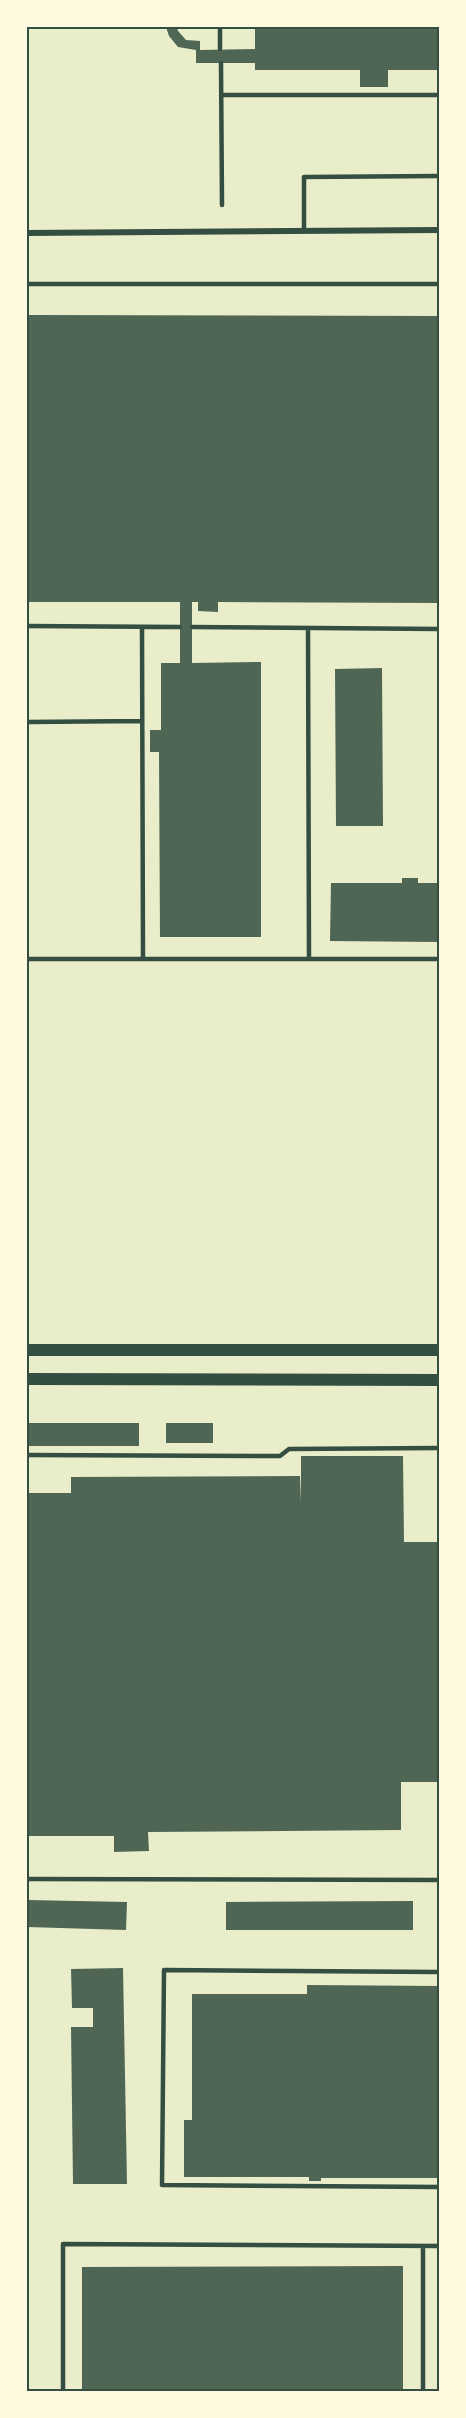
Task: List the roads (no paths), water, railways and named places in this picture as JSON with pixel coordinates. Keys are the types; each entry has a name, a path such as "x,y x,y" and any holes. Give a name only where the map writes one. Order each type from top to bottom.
{"main road":[{"path":"27,1350 439,1350"},
{"path":"27,1379 439,1380"}],"street":[{"path":"27,233 439,230"}],"lane":[{"path":"220,27 220,49"},
{"path":"221,63 222,205"},
{"path":"221,95 439,95"},
{"path":"304,231 304,177 439,176"},
{"path":"27,284 439,284"},
{"path":"27,626 180,627"},
{"path":"142,627 142,959"},
{"path":"192,627 439,629"},
{"path":"308,628 309,959"},
{"path":"27,722 142,722"},
{"path":"27,959 439,959"},
{"path":"27,1455 280,1456 289,1449 439,1448"},
{"path":"27,1879 439,1880"},
{"path":"439,1972 164,1970 162,2173 162,2185 439,2187"},
{"path":"63,2391 63,2244 439,2246"},
{"path":"423,2246 423,2391"}]}
